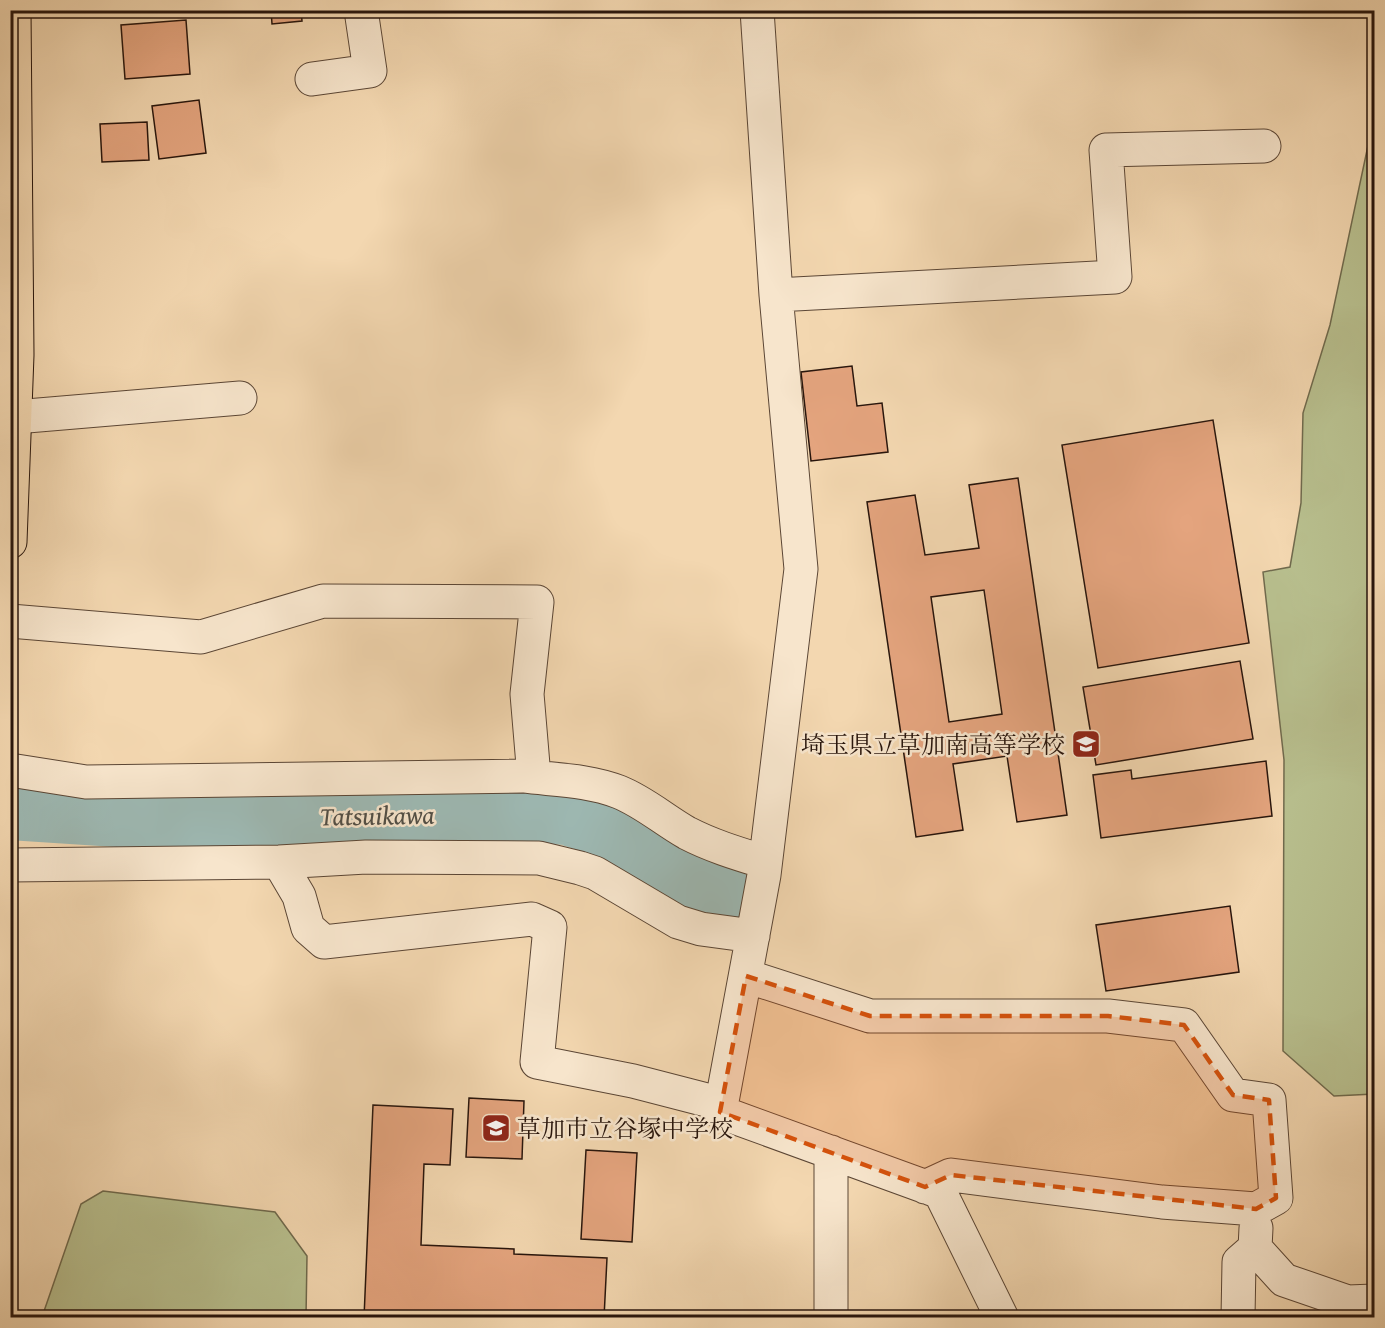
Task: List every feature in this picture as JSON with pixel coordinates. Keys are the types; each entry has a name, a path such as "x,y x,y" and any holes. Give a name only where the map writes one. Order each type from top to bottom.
{"main road":[{"path":"10,542 15,417 14,10"}],"street":[{"path":"312,79 370,71 361,10"},
{"path":"757,10 776,295 801,569 765,862 720,1112 940,1192 1002,1317"},
{"path":"776,295 1115,277 1106,150 1263,146"},
{"path":"15,417 240,398"},
{"path":"10,621 201,637 323,601 537,602 527,694 534,777"},
{"path":"10,770 86,782 523,776 570,780 620,793 705,842 765,862"},
{"path":"10,865 279,862 366,857 538,858 595,873 678,922 701,929 753,936"},
{"path":"279,862 299,896 308,928 324,942 532,919 550,927 537,1062 633,1081 722,1104"},
{"path":"746,976 870,1016 1108,1016 1184,1024 1233,1095 1269,1100 1276,1198 1256,1209 1162,1202 951,1175 925,1187"},
{"path":"831,1152 831,1317"},
{"path":"1256,1209 1255,1248 1284,1280 1348,1302 1374,1301"},
{"path":"1238,1317 1239,1262 1255,1248"}],"highlighted area":[{"path":"746,976 870,1016 1108,1016 1184,1025 1233,1095 1269,1100 1276,1198 1256,1209 951,1175 925,1187 720,1112"}],"green space":[{"path":"1370,136 1374,136 1374,1094 1334,1096 1283,1051 1284,760 1263,572 1290,567 1301,503 1303,413 1330,325"},
{"path":"103,1191 275,1212 307,1256 306,1317 42,1317 81,1204"}],"building":[{"path":"271,10 301,10 302,21 272,24"},
{"path":"186,20 190,74 125,79 121,25"},
{"path":"199,100 206,153 159,159 152,106"},
{"path":"147,122 149,160 102,162 100,124"},
{"path":"852,366 857,406 882,403 888,452 811,461 801,372"},
{"path":"1213,420 1249,643 1098,668 1062,445"},
{"path":"1018,478 1067,815 1017,822 1007,756 953,764 963,830 916,837 867,502 915,495 925,555 979,548 969,485","holes":["984,590 1002,714 949,722 931,597"]},
{"path":"1240,661 1253,739 1096,765 1083,687"},
{"path":"1266,761 1272,816 1101,838 1093,775 1131,770 1132,779"},
{"path":"1230,906 1239,972 1106,991 1096,925"},
{"path":"469,1098 524,1101 522,1159 466,1157"},
{"path":"373,1105 453,1109 450,1165 424,1164 421,1245 514,1249 514,1254 607,1258 604,1318 364,1318"},
{"path":"586,1150 637,1153 632,1242 581,1239"}],"waterway":[{"name":"Tatsuikawa","path":"10,812 117,819 449,817 515,814 566,817 601,828 700,886 725,893"}],"place":[{"name":"埼玉県立草加南高等学校","path":"1086,744"},
{"name":"草加市立谷塚中学校","path":"496,1128"}]}
